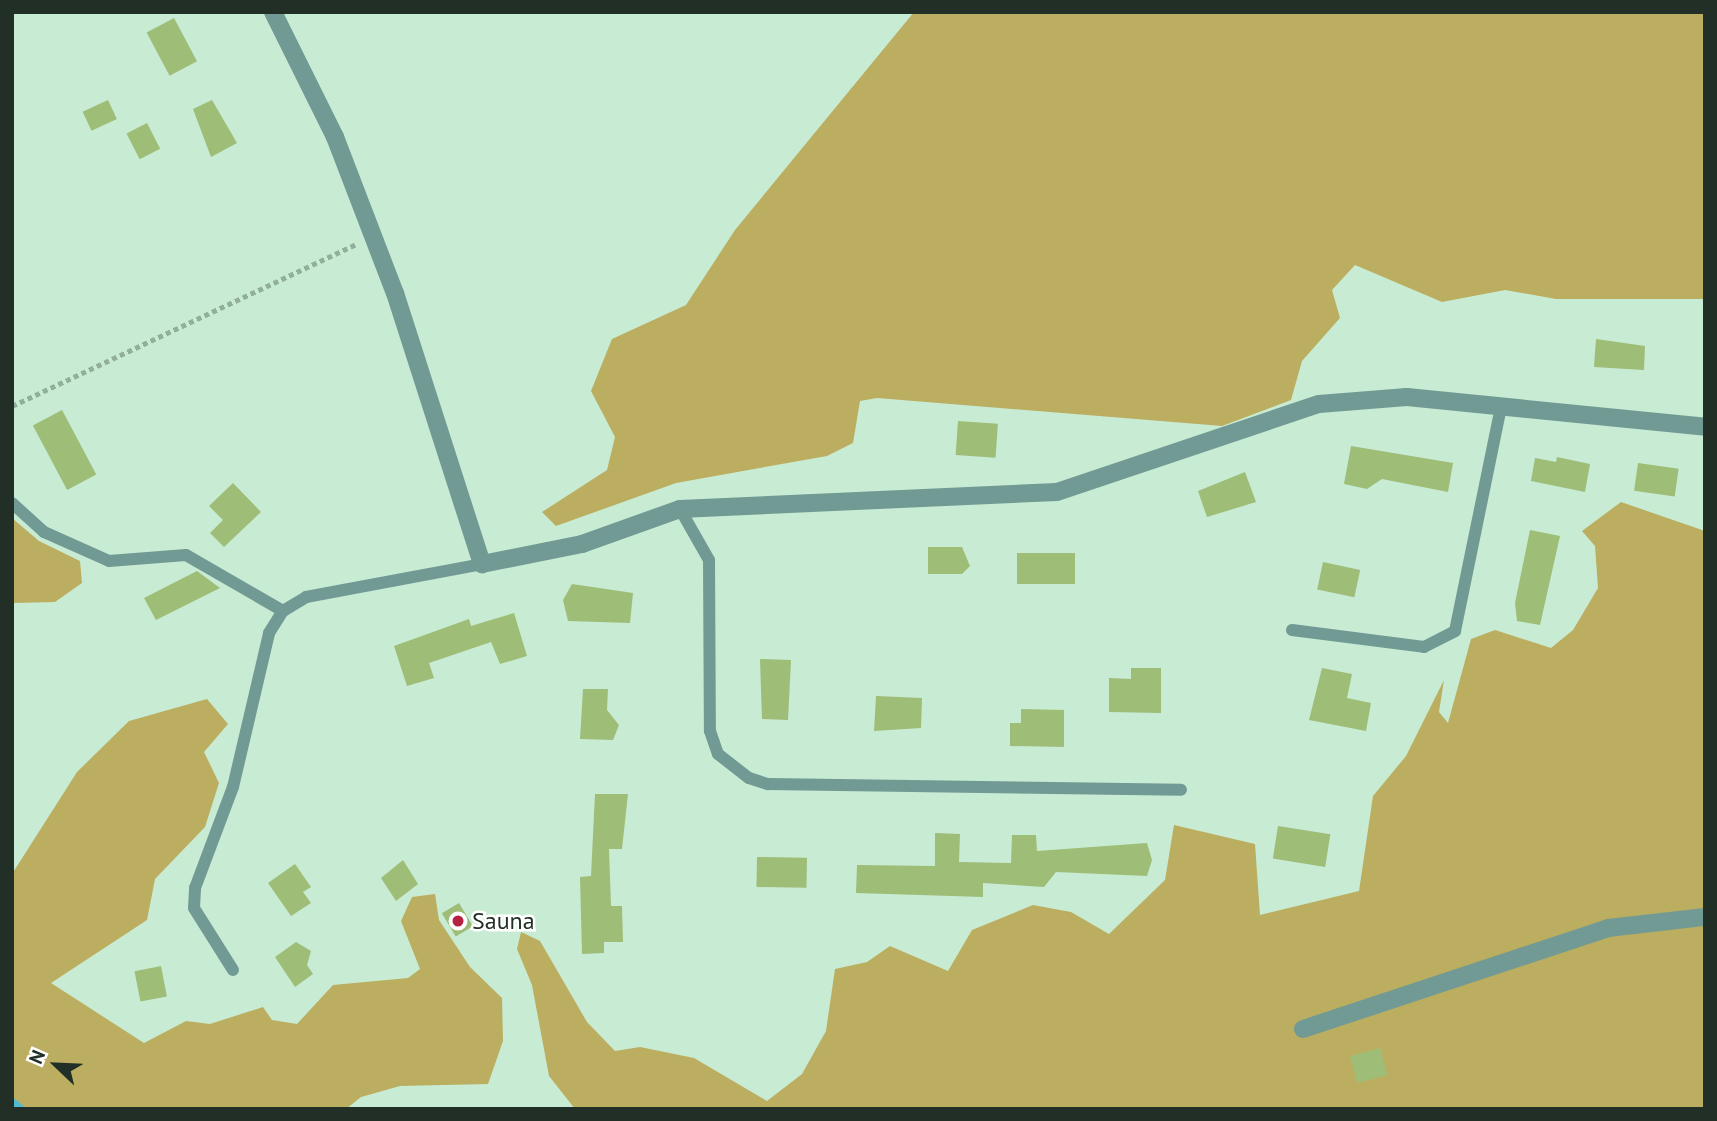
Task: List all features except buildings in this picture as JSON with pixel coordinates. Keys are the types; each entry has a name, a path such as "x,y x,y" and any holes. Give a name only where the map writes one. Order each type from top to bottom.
{"street":[{"path":"274,12 335,137 372,236 482,564 582,544 680,509 1057,492 1319,404 1407,397 1705,428"},
{"path":"1303,1030 1608,928 1705,917"}],"lane":[{"path":"1292,629 1424,647 1455,631 1501,407"},
{"path":"12,503 44,532 109,561 186,555 283,611"},
{"path":"680,509 709,560 710,732 718,754 749,778 768,784 1181,790"},
{"path":"233,970 194,908 195,888 233,787 262,652 283,611 344,587 482,564"}],"path":[{"path":"12,406 372,236"}],"shaded area":[{"path":"914,12 1705,12 1705,299 1556,299 1505,290 1442,302 1355,265 1332,290 1340,318 1302,361 1291,400 1222,426 877,398 860,401 853,443 827,456 676,483 556,526 542,512 607,470 615,437 591,391 612,339 686,305 735,230"},
{"path":"1621,502 1705,531 1705,1109 575,1109 549,1076 532,985 517,949 521,932 540,941 587,1022 615,1051 640,1047 694,1058 767,1101 802,1074 826,1031 835,969 867,962 890,946 948,971 972,930 1033,905 1071,912 1109,934 1165,880 1174,825 1255,844 1260,915 1359,891 1373,796 1406,756 1444,680 1439,712 1448,723 1471,639 1495,630 1551,648 1573,630 1598,588 1595,546 1582,531"},
{"path":"12,518 39,541 80,561 82,583 55,602 12,603"},
{"path":"207,699 228,724 204,752 219,783 205,827 155,879 147,920 51,983 144,1043 186,1021 210,1024 263,1007 272,1020 297,1024 333,985 408,978 420,969 401,921 412,897 435,894 439,920 470,967 502,998 503,1041 488,1084 400,1086 361,1097 346,1109 12,1109 12,874 77,772 129,721"}],"waterway":[{"path":"12,1101 22,1109"}],"place":[{"name":"Sauna","path":"458,921"}]}
